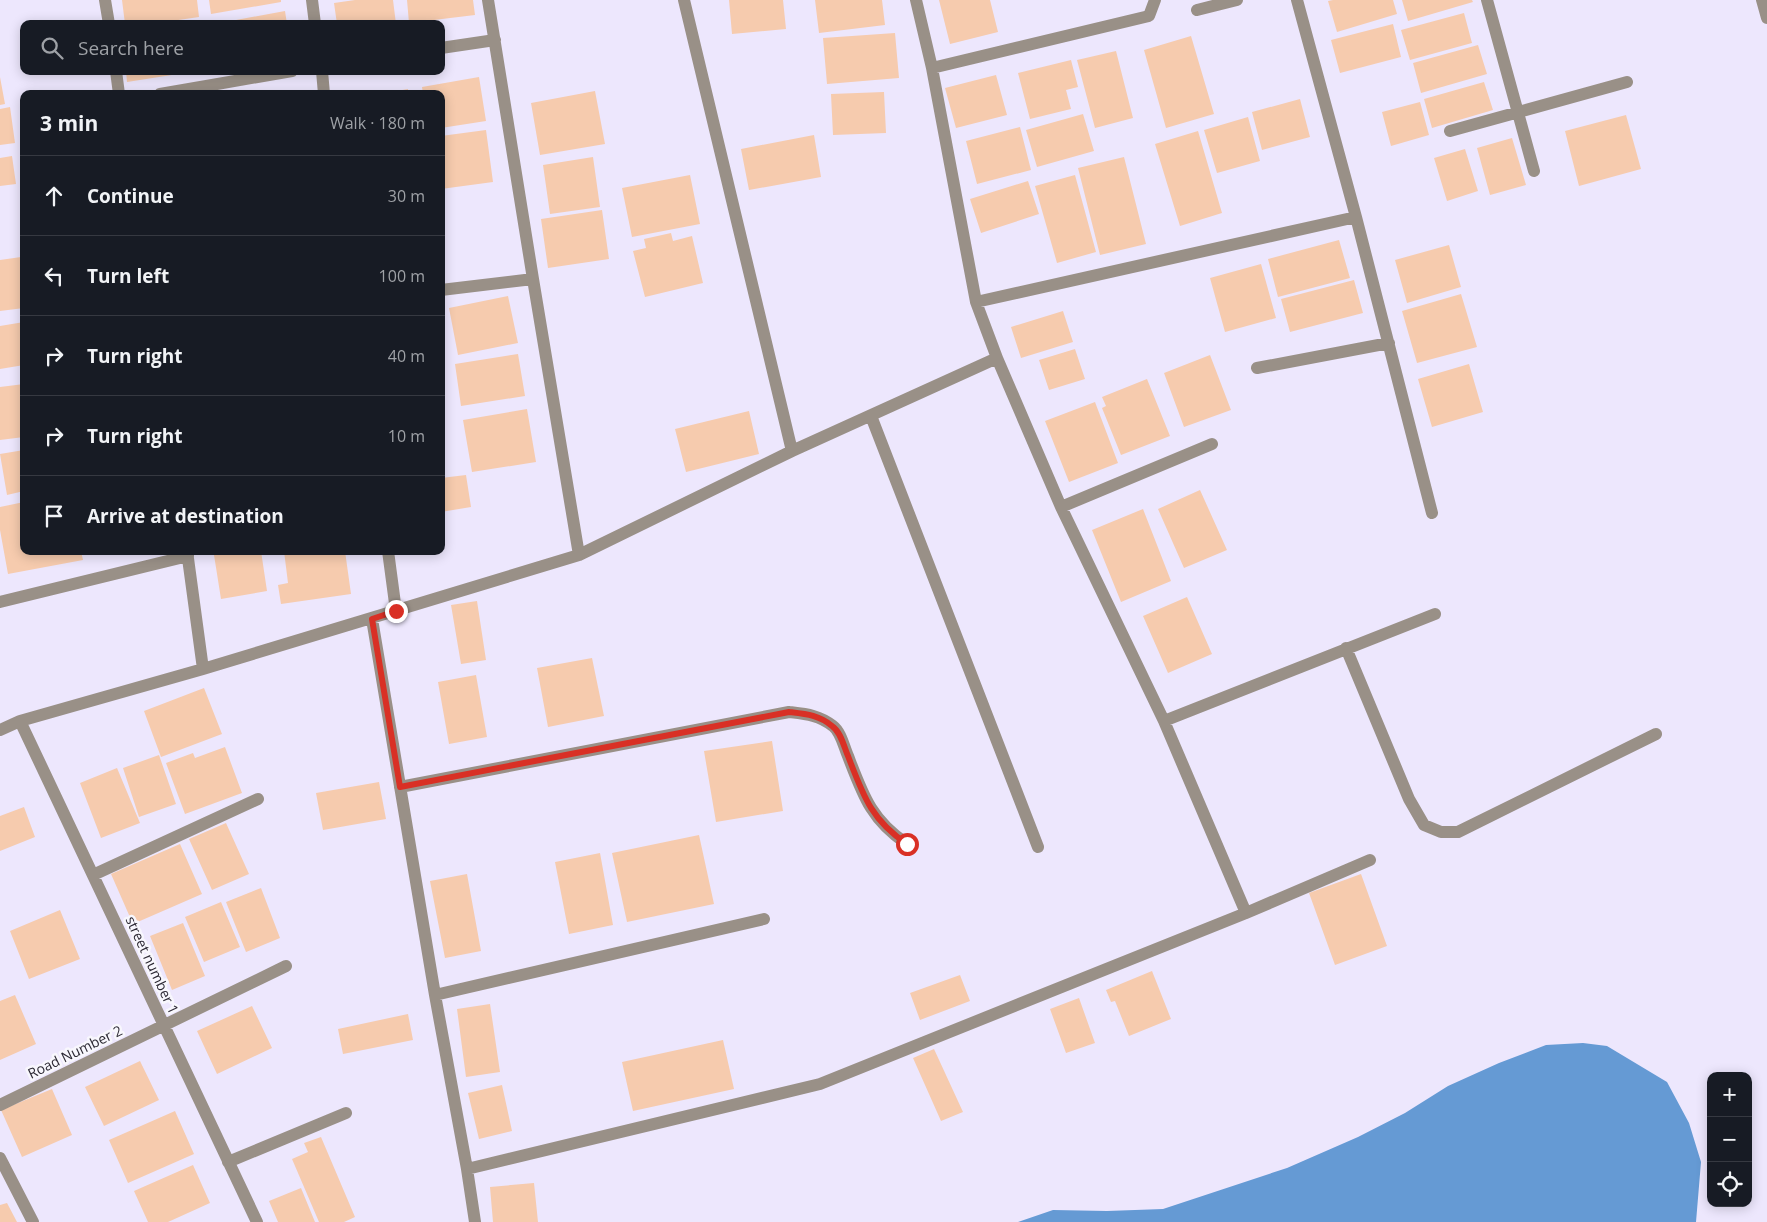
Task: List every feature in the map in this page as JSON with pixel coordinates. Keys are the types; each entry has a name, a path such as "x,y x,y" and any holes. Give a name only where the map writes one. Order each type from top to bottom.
{"street":[{"path":"105,0 108,20"},
{"path":"312,0 314,20"},
{"path":"488,0 532,279 579,555"},
{"path":"684,0 792,452"},
{"path":"916,0 932,68 976,302 997,358 1061,507 1164,721 1246,913"},
{"path":"932,68 1149,16 1155,0"},
{"path":"1197,10 1237,0"},
{"path":"1297,0 1356,217 1432,513"},
{"path":"1487,0 1534,170"},
{"path":"1762,0 1767,18"},
{"path":"445,47 495,40"},
{"path":"117,75 118,90"},
{"path":"183,90 269,75"},
{"path":"322,75 324,90"},
{"path":"1450,131 1626,82"},
{"path":"976,302 1356,217"},
{"path":"445,290 532,279"},
{"path":"1257,368 1389,343"},
{"path":"0,730 20,721 372,619 579,555 792,452 997,358"},
{"path":"871,416 1038,847"},
{"path":"1061,507 1212,444"},
{"path":"0,602 183,555"},
{"path":"187,555 203,669"},
{"path":"389,555 396,611"},
{"path":"1164,721 1435,614"},
{"path":"372,619 475,1222"},
{"path":"1346,648 1409,799 1424,825 1441,832 1458,832 1656,734"},
{"path":"400,787 789,712 818,716 834,727 842,740 861,792 876,816 891,833 907,844"},
{"name":"street number 1","path":"20,721 257,1222"},
{"path":"93,875 258,799"},
{"path":"467,1169 820,1084 1246,913 1370,860"},
{"path":"435,995 764,919"},
{"name":"Road Number 2","path":"0,1104 286,966"},
{"path":"228,1162 346,1113"},
{"path":"0,1158 33,1222"}],"water":[{"path":"1583,1043 1607,1046 1667,1082 1689,1123 1701,1162 1696,1222 1018,1222 1053,1210 1163,1209 1287,1168 1358,1137 1405,1113 1448,1086 1499,1063 1546,1045"}],"building":[{"path":"122,0 197,0 199,17 178,20 124,20"},
{"path":"209,0 281,0 281,2 211,14"},
{"path":"355,0 393,0 396,20 336,20 334,3"},
{"path":"407,0 473,0 475,15 434,20 409,20"},
{"path":"729,0 783,0 786,29 732,34"},
{"path":"815,0 882,0 885,25 819,33"},
{"path":"939,0 990,0 998,32 950,44"},
{"path":"1393,0 1397,14 1337,32 1328,1"},
{"path":"1402,0 1472,0 1473,2 1408,21"},
{"path":"285,11 286,20 236,20"},
{"path":"1464,13 1472,43 1410,60 1401,30"},
{"path":"1393,24 1401,57 1340,73 1331,40"},
{"path":"895,33 899,78 827,84 823,38"},
{"path":"1191,36 1214,114 1166,128 1144,50"},
{"path":"1478,45 1487,74 1421,93 1413,63"},
{"path":"1116,51 1133,118 1095,128 1077,60"},
{"path":"1071,60 1078,87 1066,90 1071,109 1030,119 1018,73"},
{"path":"126,75 172,75 127,82"},
{"path":"996,75 1007,115 956,128 945,88"},
{"path":"0,77 5,104 0,105"},
{"path":"479,77 486,121 445,127 445,90 422,90 422,87"},
{"path":"1484,82 1493,110 1432,128 1424,99"},
{"path":"595,91 605,144 540,155 531,103"},
{"path":"884,92 886,133 833,135 831,94"},
{"path":"1300,99 1310,137 1262,150 1252,112"},
{"path":"1420,102 1429,135 1391,146 1382,112"},
{"path":"10,107 15,143 0,145 0,109"},
{"path":"1083,114 1094,151 1037,167 1026,130"},
{"path":"1626,115 1641,169 1579,186 1565,131"},
{"path":"1248,117 1260,161 1217,173 1204,130"},
{"path":"1020,127 1031,170 977,184 966,141"},
{"path":"486,130 493,182 445,188 445,135"},
{"path":"1198,131 1222,213 1180,226 1155,144"},
{"path":"814,135 821,177 749,190 741,149"},
{"path":"1512,138 1526,185 1490,195 1477,148"},
{"path":"1465,149 1478,191 1447,201 1434,158"},
{"path":"12,156 16,184 0,186 0,158"},
{"path":"593,157 600,207 550,214 543,165"},
{"path":"1124,157 1146,244 1100,255 1078,168"},
{"path":"690,175 700,224 632,237 622,188"},
{"path":"1075,175 1096,252 1057,263 1035,186"},
{"path":"1028,181 1039,214 981,233 970,199"},
{"path":"602,210 609,259 548,268 541,219"},
{"path":"671,233 673,241 692,236 703,283 645,297 633,251 646,248 644,239"},
{"path":"1339,240 1350,278 1278,297 1268,259"},
{"path":"1449,245 1461,287 1407,303 1395,260"},
{"path":"20,257 20,308 0,311 0,260"},
{"path":"1261,264 1276,318 1225,332 1210,278"},
{"path":"1354,280 1363,313 1290,332 1281,299"},
{"path":"1461,294 1477,347 1417,363 1402,311"},
{"path":"508,296 518,343 458,355 449,308"},
{"path":"1063,311 1073,342 1021,358 1011,327"},
{"path":"20,323 20,366 0,369 0,326"},
{"path":"1075,349 1085,379 1049,390 1039,360"},
{"path":"518,354 525,396 461,406 455,364"},
{"path":"1210,355 1231,410 1184,427 1164,373"},
{"path":"1469,364 1483,412 1432,427 1418,379"},
{"path":"1147,379 1170,436 1121,455 1102,408 1106,406 1102,397"},
{"path":"20,384 20,438 0,440 0,387"},
{"path":"1095,402 1118,463 1069,482 1045,421"},
{"path":"527,409 536,462 472,472 463,420"},
{"path":"749,411 759,454 686,472 675,429"},
{"path":"20,451 20,492 7,495 0,454"},
{"path":"466,475 471,507 445,511 445,478"},
{"path":"1200,490 1227,550 1184,568 1158,509"},
{"path":"20,503 20,555 82,555 83,560 8,574 0,530 0,507"},
{"path":"1143,509 1171,581 1121,602 1092,530"},
{"path":"214,555 262,555 267,591 221,599"},
{"path":"284,555 346,555 351,594 281,604 278,585 288,583"},
{"path":"1187,597 1212,654 1168,673 1143,616"},
{"path":"477,601 486,660 461,664 451,605"},
{"path":"592,658 604,716 548,727 537,668"},
{"path":"476,675 487,737 449,744 438,682"},
{"path":"204,688 222,734 161,757 144,711"},
{"path":"772,741 783,811 716,822 704,751"},
{"path":"225,747 242,793 185,814 166,763 193,753 195,758"},
{"path":"159,755 176,804 139,817 123,768"},
{"path":"117,768 140,823 101,838 80,783"},
{"path":"379,782 386,819 323,830 316,793"},
{"path":"24,807 35,837 0,851 0,816"},
{"path":"226,823 249,874 212,890 189,839"},
{"path":"699,835 714,904 627,922 612,853"},
{"path":"180,844 202,894 133,924 111,874"},
{"path":"600,853 613,925 569,934 555,862"},
{"path":"467,874 481,951 445,958 430,881"},
{"path":"1361,874 1387,946 1335,965 1309,893"},
{"path":"261,888 280,938 246,952 226,902"},
{"path":"221,902 240,947 204,962 185,917"},
{"path":"60,910 80,959 29,979 10,931"},
{"path":"183,923 205,976 172,990 150,936"},
{"path":"1152,971 1171,1019 1129,1036 1115,1001 1111,1002 1106,990"},
{"path":"960,975 970,1001 920,1020 910,993"},
{"path":"15,995 36,1044 0,1060 0,1001"},
{"path":"1079,998 1095,1043 1066,1053 1050,1009"},
{"path":"490,1004 500,1072 466,1077 457,1009"},
{"path":"252,1006 272,1048 217,1074 197,1031"},
{"path":"408,1014 413,1040 343,1054 338,1029"},
{"path":"723,1040 734,1089 633,1111 622,1062"},
{"path":"934,1049 963,1112 941,1121 913,1058"},
{"path":"140,1061 159,1100 104,1126 85,1087"},
{"path":"502,1085 512,1131 479,1139 468,1093"},
{"path":"52,1089 72,1135 22,1157 1,1110"},
{"path":"175,1111 194,1154 128,1183 109,1140"},
{"path":"321,1137 355,1217 344,1222 319,1222 292,1159 308,1152 304,1143"},
{"path":"193,1165 210,1203 168,1222 148,1222 134,1191"},
{"path":"534,1183 538,1222 493,1222 490,1187"},
{"path":"301,1188 315,1222 278,1222 269,1201"},
{"path":"7,1203 17,1222 0,1222 0,1205"}],"route":[{"path":"396,611 372,619 400,787 789,712 818,716 834,727 842,740 861,792 876,816 891,833 907,844"}]}
